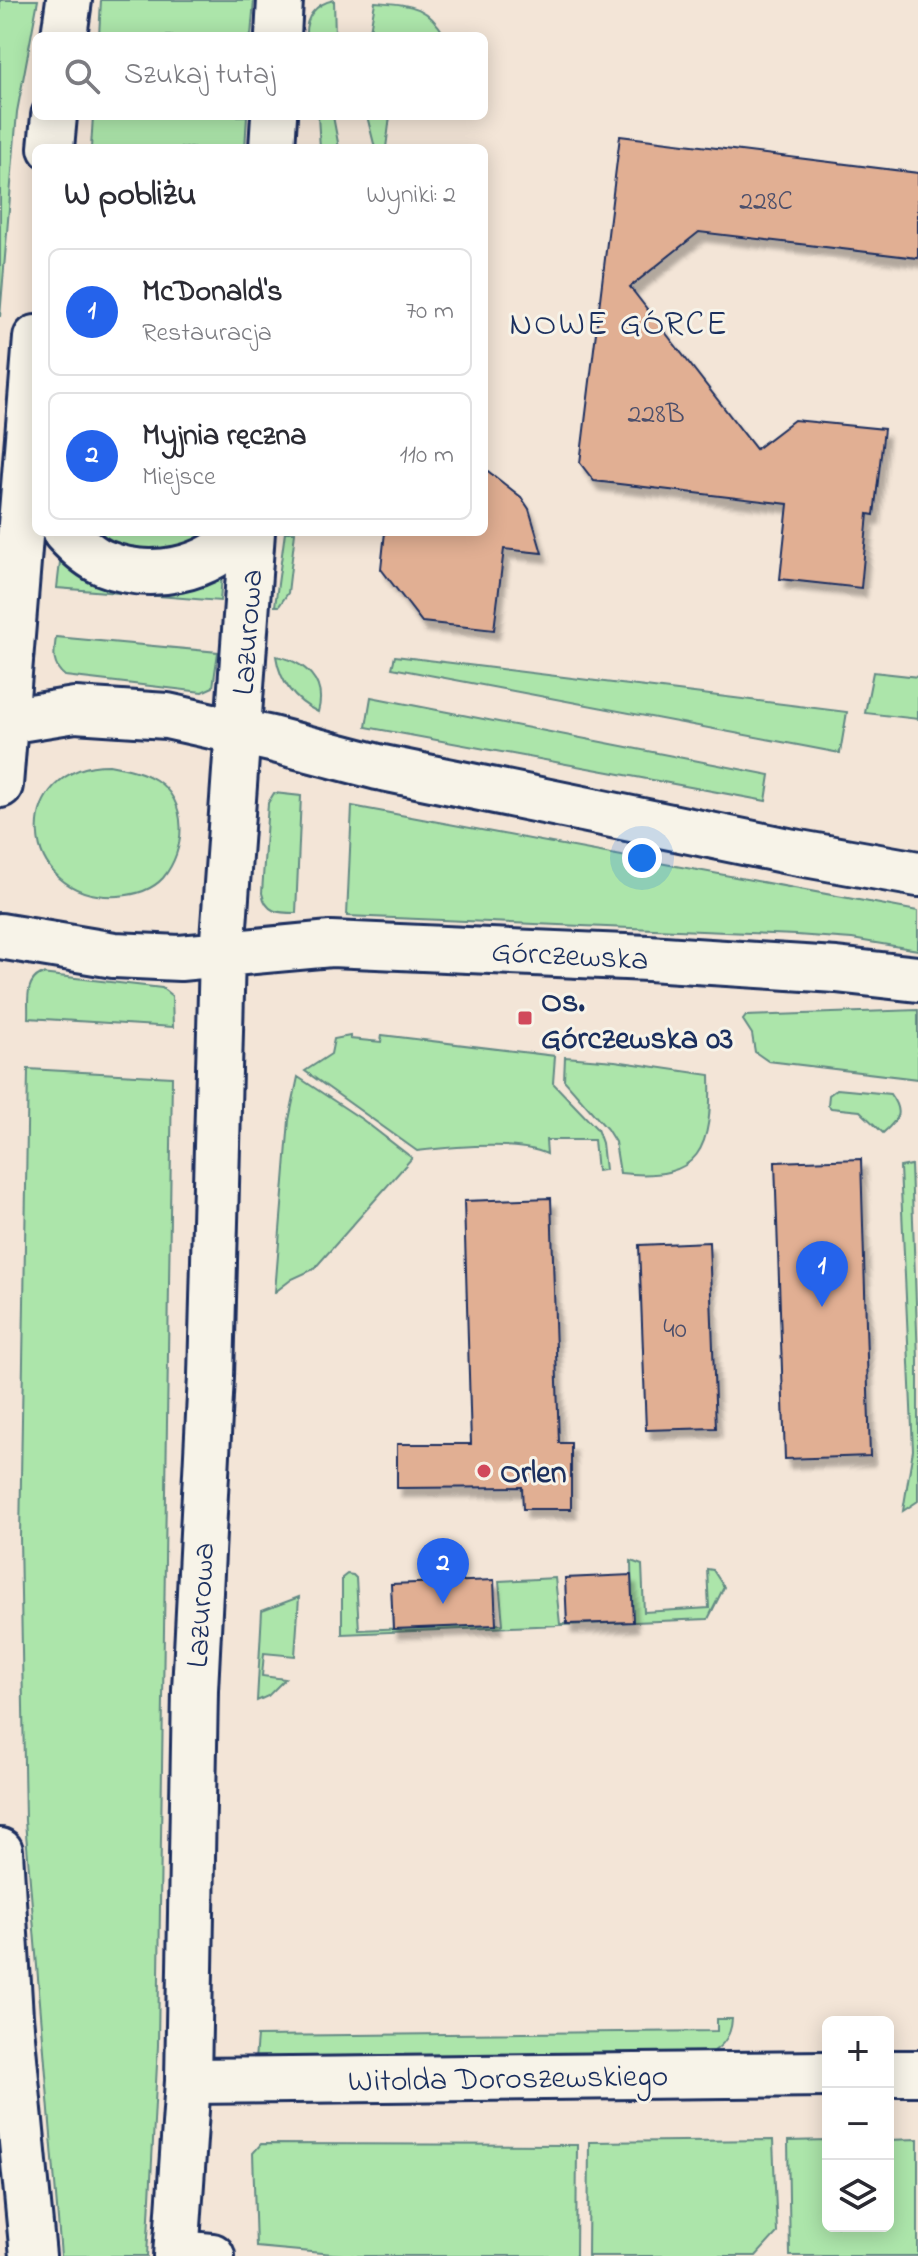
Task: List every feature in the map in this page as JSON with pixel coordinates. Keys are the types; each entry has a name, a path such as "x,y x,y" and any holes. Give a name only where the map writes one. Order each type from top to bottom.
{"main road":[{"path":"65,32 69,0"},
{"path":"278,32 280,0"},
{"path":"51,144 54,120"},
{"path":"272,144 274,120"},
{"path":"0,785 2,721 32,451"},
{"path":"69,536 87,553 104,563 159,571 202,563 220,553 236,536"},
{"name":"Lazurowa","path":"188,2255 195,1690 211,1376 222,954 252,536"},
{"path":"2,721 75,710 167,716 378,767 788,851 918,874"},
{"name":"Górczewska","path":"0,936 114,955 180,958 331,944 648,958 836,970 918,979"},
{"path":"0,1851 10,2017 33,2256"},
{"path":"894,2073 918,2073"},
{"name":"Witolda Doroszewskiego","path":"188,2081 822,2074"}],"green space":[{"path":"0,0 38,0 17,112 0,317"},
{"path":"101,0 254,0 251,32 99,32"},
{"path":"334,0 335,32 306,32 312,12"},
{"path":"375,2 416,8 431,18 442,32 371,32"},
{"path":"93,120 247,120 245,144 91,144"},
{"path":"318,120 334,120 338,144 320,144"},
{"path":"368,120 390,120 386,144 374,144"},
{"path":"95,536 202,536 177,547 152,551 116,547"},
{"path":"284,536 295,536 288,593 279,606 275,606"},
{"path":"60,562 73,569 222,575 220,601 57,588"},
{"path":"56,637 218,652 213,687 202,692 65,676 55,663"},
{"path":"276,656 296,663 311,675 319,691 318,712 290,690"},
{"path":"395,656 847,712 840,753 392,668"},
{"path":"873,672 918,677 918,719 865,713"},
{"path":"371,697 770,775 766,801 366,727"},
{"path":"109,765 139,772 167,789 179,813 180,827 176,854 163,878 142,891 118,896 84,892 59,878 44,857 38,832 41,808 54,786 77,771"},
{"path":"274,793 301,796 296,913 270,908 262,893 268,803"},
{"path":"352,806 918,911 918,950 852,939 796,935 347,916"},
{"path":"41,974 162,988 172,996 173,1027 28,1018 30,987"},
{"path":"918,1010 918,1079 768,1061 755,1052 752,1034 743,1020 746,1016"},
{"path":"382,1035 555,1056 553,1083 597,1129 605,1170 597,1171 594,1140 546,1140 547,1154 502,1146 417,1151 305,1071 331,1054 334,1039 350,1036 350,1039 381,1042"},
{"path":"565,1057 710,1075 708,1122 696,1155 685,1165 669,1172 620,1173 615,1142 564,1080"},
{"path":"28,1069 172,1077 158,2045 147,2256 61,2256 25,1821 20,1537"},
{"path":"298,1077 363,1120 412,1158 314,1269 292,1279 275,1292 289,1120"},
{"path":"837,1089 890,1094 897,1106 896,1119 883,1133 860,1111 831,1108 828,1105 829,1095"},
{"path":"911,1165 918,1359 918,1501 903,1511 913,1450 900,1167"},
{"path":"631,1561 642,1565 644,1612 709,1608 707,1569 713,1570 724,1587 708,1619 342,1634 342,1578 347,1574 356,1578 359,1630 503,1624 499,1581 555,1578 560,1624 632,1622"},
{"path":"299,1597 295,1656 264,1653 262,1676 285,1679 268,1696 257,1701 262,1611"},
{"path":"717,2019 732,2019 727,2038 714,2051 702,2057 255,2060 257,2036 717,2031"},
{"path":"918,2139 918,2256 790,2256 788,2141 822,2140 822,2232 894,2232 894,2140"},
{"path":"773,2140 777,2233 756,2256 588,2256 589,2142"},
{"path":"261,2144 577,2145 576,2256 355,2256 256,2247 253,2153"}],"building":[{"path":"620,136 918,173 918,258 699,232 630,287 756,449 794,420 884,429 874,515 868,514 861,588 780,579 788,504 594,481 580,463"},
{"path":"488,471 521,497 529,509 542,553 504,549 494,630 422,622 381,569 385,536 488,536"},
{"path":"861,1159 870,1456 785,1459 775,1162"},
{"path":"551,1198 559,1443 571,1443 571,1509 523,1509 522,1487 397,1488 397,1444 471,1444 464,1201"},
{"path":"709,1242 716,1428 646,1430 639,1245"},
{"path":"631,1575 633,1622 567,1624 565,1578"},
{"path":"494,1580 496,1625 393,1629 391,1584"}],"place":[{"name":"Os. Górczewska 03","path":"525,1018"},
{"name":"McDonald's","path":"822,1307"},
{"name":"Orlen","path":"484,1471"},
{"name":"Myjnia ręczna","path":"443,1604"}],"district":[{"name":"NOWE GÓRCE","path":"619,322"}]}
